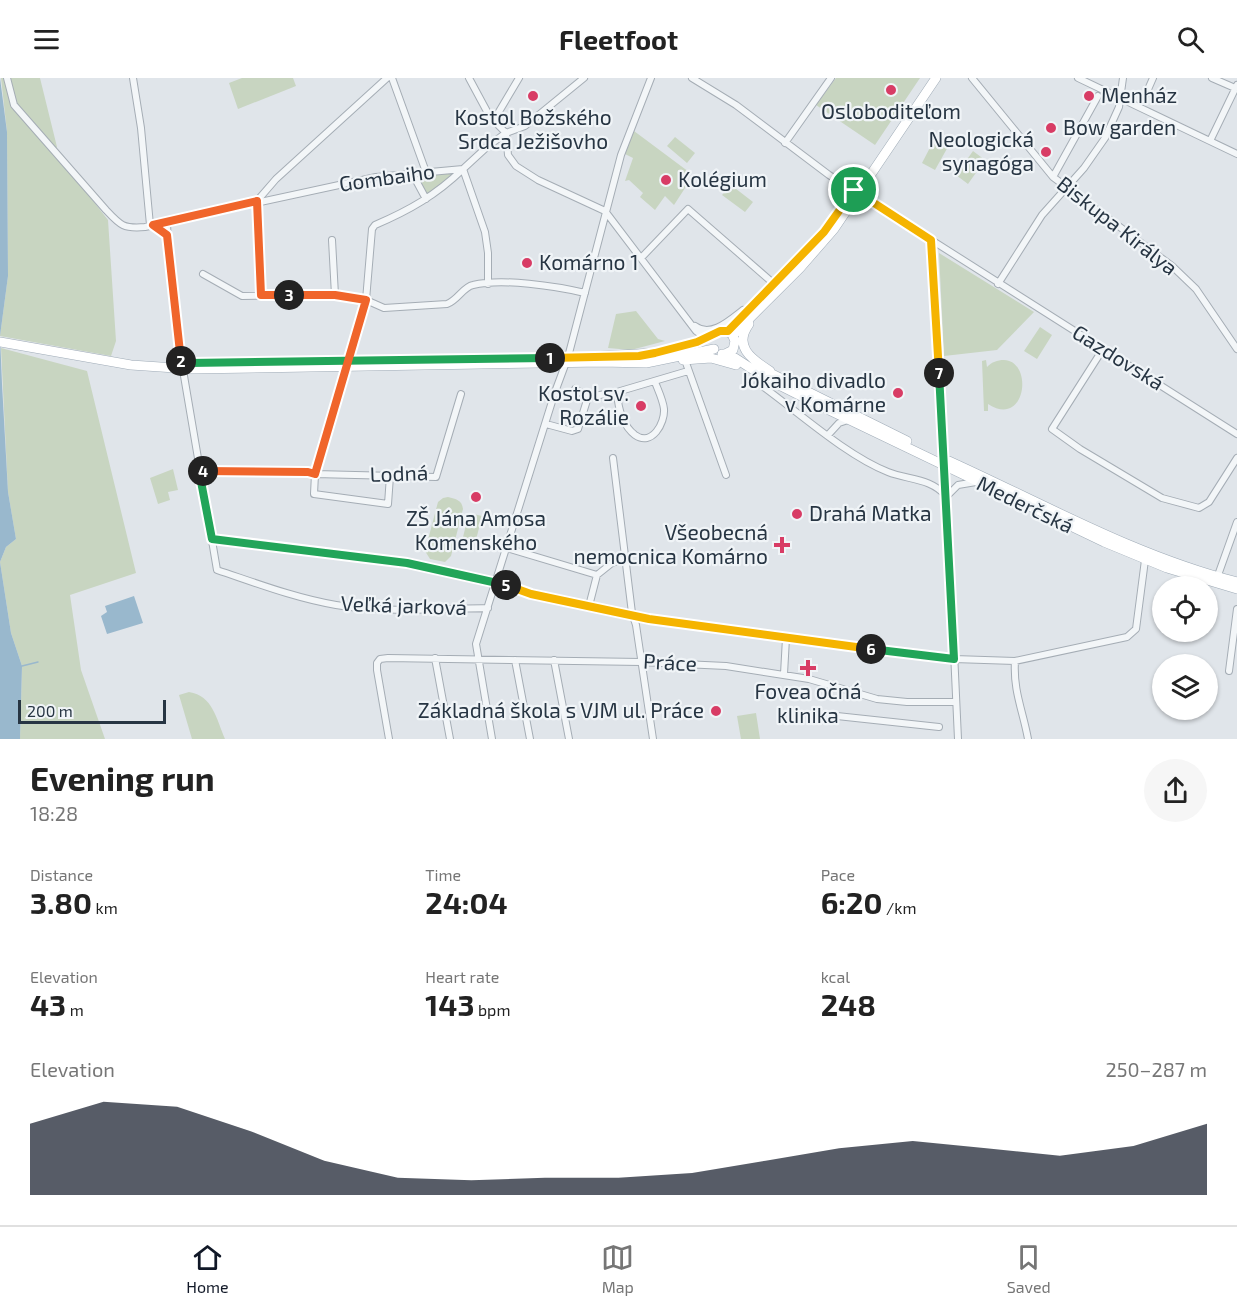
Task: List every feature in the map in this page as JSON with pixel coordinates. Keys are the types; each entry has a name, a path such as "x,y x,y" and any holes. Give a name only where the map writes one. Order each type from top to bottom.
{"main road":[{"path":"730,333 765,297 800,268 834,229 930,78"},
{"path":"781,378 745,350 742,340 743,332 773,283 824,232 857,192 936,78"},
{"path":"4,343 112,362 182,366 567,360 639,356 674,349 722,330 730,333 735,341 734,347 725,354 718,352 714,349 710,336"},
{"name":"Mederčská","path":"734,347 752,363 978,482 1069,526 1150,558 1205,576"},
{"path":"646,363 714,349"},
{"name":"Mederčská","path":"725,354 769,380 849,420 1150,558"},
{"path":"567,360 646,363 718,358 769,380"},
{"name":"Mederčská","path":"1218,580 1237,582"},
{"name":"Mederčská","path":"1218,580 1237,589"}],"street":[{"name":"Gombaiho","path":"7,78 14,105 106,210 120,225 126,227 152,225 376,177 463,169 488,146 506,133 525,126 584,78"},
{"path":"133,78 152,225 167,235"},
{"path":"261,295 257,201 276,179 387,78"},
{"path":"392,78 426,172"},
{"path":"469,78 490,117 506,133 508,155 516,166 538,180 605,211 699,334 710,336"},
{"path":"494,120 519,78"},
{"path":"492,739 476,644 567,360 621,155 651,78"},
{"name":"Gazdovská","path":"692,78 736,105 785,143 857,192 998,284 1237,434"},
{"name":"Biskupa Királya","path":"972,78 1053,177 1173,266 1196,289 1237,349"},
{"path":"1078,78 1237,154"},
{"path":"998,284 1042,215 1084,168 1105,138 1119,107 1123,78"},
{"path":"1146,94 1153,78"},
{"path":"1210,141 1236,87 1212,78"},
{"path":"785,143 829,81"},
{"path":"1053,177 1098,96"},
{"path":"390,476 388,504 314,494 315,474 366,300 372,229 375,225 413,208 463,169 485,232 488,284"},
{"path":"412,173 426,199"},
{"path":"641,258 688,209 773,283"},
{"path":"167,222 182,366 212,539 407,563 495,583 531,594 633,616 954,659 1015,661 1127,637 1136,629 1150,558"},
{"path":"332,240 335,295"},
{"path":"931,240 958,739"},
{"path":"203,274 242,296 335,295 366,300 384,308 442,305 457,299 469,287 488,284 556,287 585,293"},
{"path":"694,326 706,331 723,324 765,297"},
{"path":"1103,349 1052,429 1080,449 1162,498 1199,508 1209,502 1237,458"},
{"path":"685,360 726,474"},
{"path":"575,389 588,397 617,392 688,371"},
{"path":"617,392 618,407 627,425 637,436 647,437 655,433 663,421 664,406 655,382"},
{"name":"Mederčská","path":"758,383 873,466 889,473 932,484 946,497"},
{"name":"Lodná","path":"199,471 436,477 461,394"},
{"path":"546,424 572,431 578,429 588,397"},
{"path":"829,410 833,420 830,433"},
{"path":"830,433 843,420 849,420"},
{"path":"613,458 633,616 653,739"},
{"name":"Mederčská","path":"932,484 945,478"},
{"path":"946,497 958,485 978,482"},
{"path":"1218,577 1237,522"},
{"name":"Veľká jarková","path":"212,539 217,570 301,597 336,605 373,609 488,608"},
{"path":"507,548 597,575"},
{"path":"589,606 597,575 612,563 626,558"},
{"path":"1229,671 1234,650 1237,609"},
{"path":"784,674 786,638"},
{"path":"435,658 450,739"},
{"name":"Práce","path":"389,739 377,670 377,663 380,659 555,660 726,666 784,674 877,699 907,702 956,702"},
{"path":"515,660 530,739"},
{"path":"555,660 569,739"},
{"path":"1015,661 1014,685 1028,739"},
{"path":"837,716 939,727"}],"green space":[{"path":"1,78 40,78 57,147 53,151 57,159 72,174 108,220 116,341 111,356 0,336 8,276 7,132"},
{"path":"242,78 293,78 296,86 238,109 229,83"},
{"path":"836,78 920,78 875,145 816,105"},
{"path":"634,131 689,172 683,182 687,185 674,205 665,196 655,210 640,197 643,193 629,180 625,181 633,158 625,154"},
{"path":"675,137 695,153 687,163 667,146"},
{"path":"935,138 949,145 935,170 922,163"},
{"path":"973,151 985,160 968,184 956,175"},
{"path":"459,170 427,196 416,175"},
{"path":"731,185 753,202 745,212 722,195"},
{"path":"939,253 1034,312 997,350 944,356"},
{"path":"636,311 658,339 665,341 631,350 608,348 616,314"},
{"path":"1040,327 1052,335 1037,359 1024,351"},
{"path":"1,348 87,371 136,573 70,595 81,670 105,739 20,739 22,666 11,633 0,562 6,547 16,539 8,492"},
{"path":"986,360 987,367 999,360 1004,360 1013,363 1020,371 1022,392 1018,401 1011,408 1001,409 988,404 988,411 984,411 982,361"},
{"path":"173,469 178,490 168,492 170,500 158,504 150,478"},
{"path":"448,497 460,502 463,509 451,556 445,562 430,559 425,551 438,502"},
{"path":"469,513 482,516 476,540 463,537"},
{"path":"189,692 197,694 209,703 225,739 192,739 179,695"},
{"path":"756,713 760,739 741,739 737,716"}],"water":[{"path":"0,78 7,132 8,276 0,336"},
{"path":"0,336 8,492 16,539 6,547 0,562"},
{"path":"0,562 11,633 22,666 20,739 0,739"},
{"path":"134,596 143,623 107,634 101,616 107,612 105,606"}],"waterway":[{"path":"22,666 38,662"}],"place":[{"name":"Osloboditeľom","path":"891,90"},
{"name":"Kostol Božského Srdca Ježišovho","path":"533,96"},
{"name":"Menház","path":"1089,96"},
{"name":"Bow garden","path":"1051,128"},
{"name":"Neologická synagóga","path":"1046,152"},
{"name":"Kolégium","path":"666,180"},
{"name":"Komárno 1","path":"527,263"},
{"name":"Jókaiho divadlo v Komárne","path":"898,393"},
{"name":"Kostol sv. Rozálie","path":"641,406"},
{"name":"ZŠ Jána Amosa Komenského","path":"476,497"},
{"name":"Drahá Matka","path":"797,514"},
{"name":"Všeobecná nemocnica Komárno","path":"782,545"},
{"name":"Fovea očná klinika","path":"808,668"},
{"name":"Základná škola s VJM ul. Práce","path":"716,711"}],"route":[{"path":"854,190 824,232 728,331 720,331 697,342 674,349 639,356 485,358 349,361 235,363 182,363 167,235 153,225 257,201 261,295 335,295 366,300 349,361 343,375 315,474 252,470 199,471 212,539 415,565 507,585 538,596 547,596 649,619 954,659 950,543 931,240 854,190"}]}
